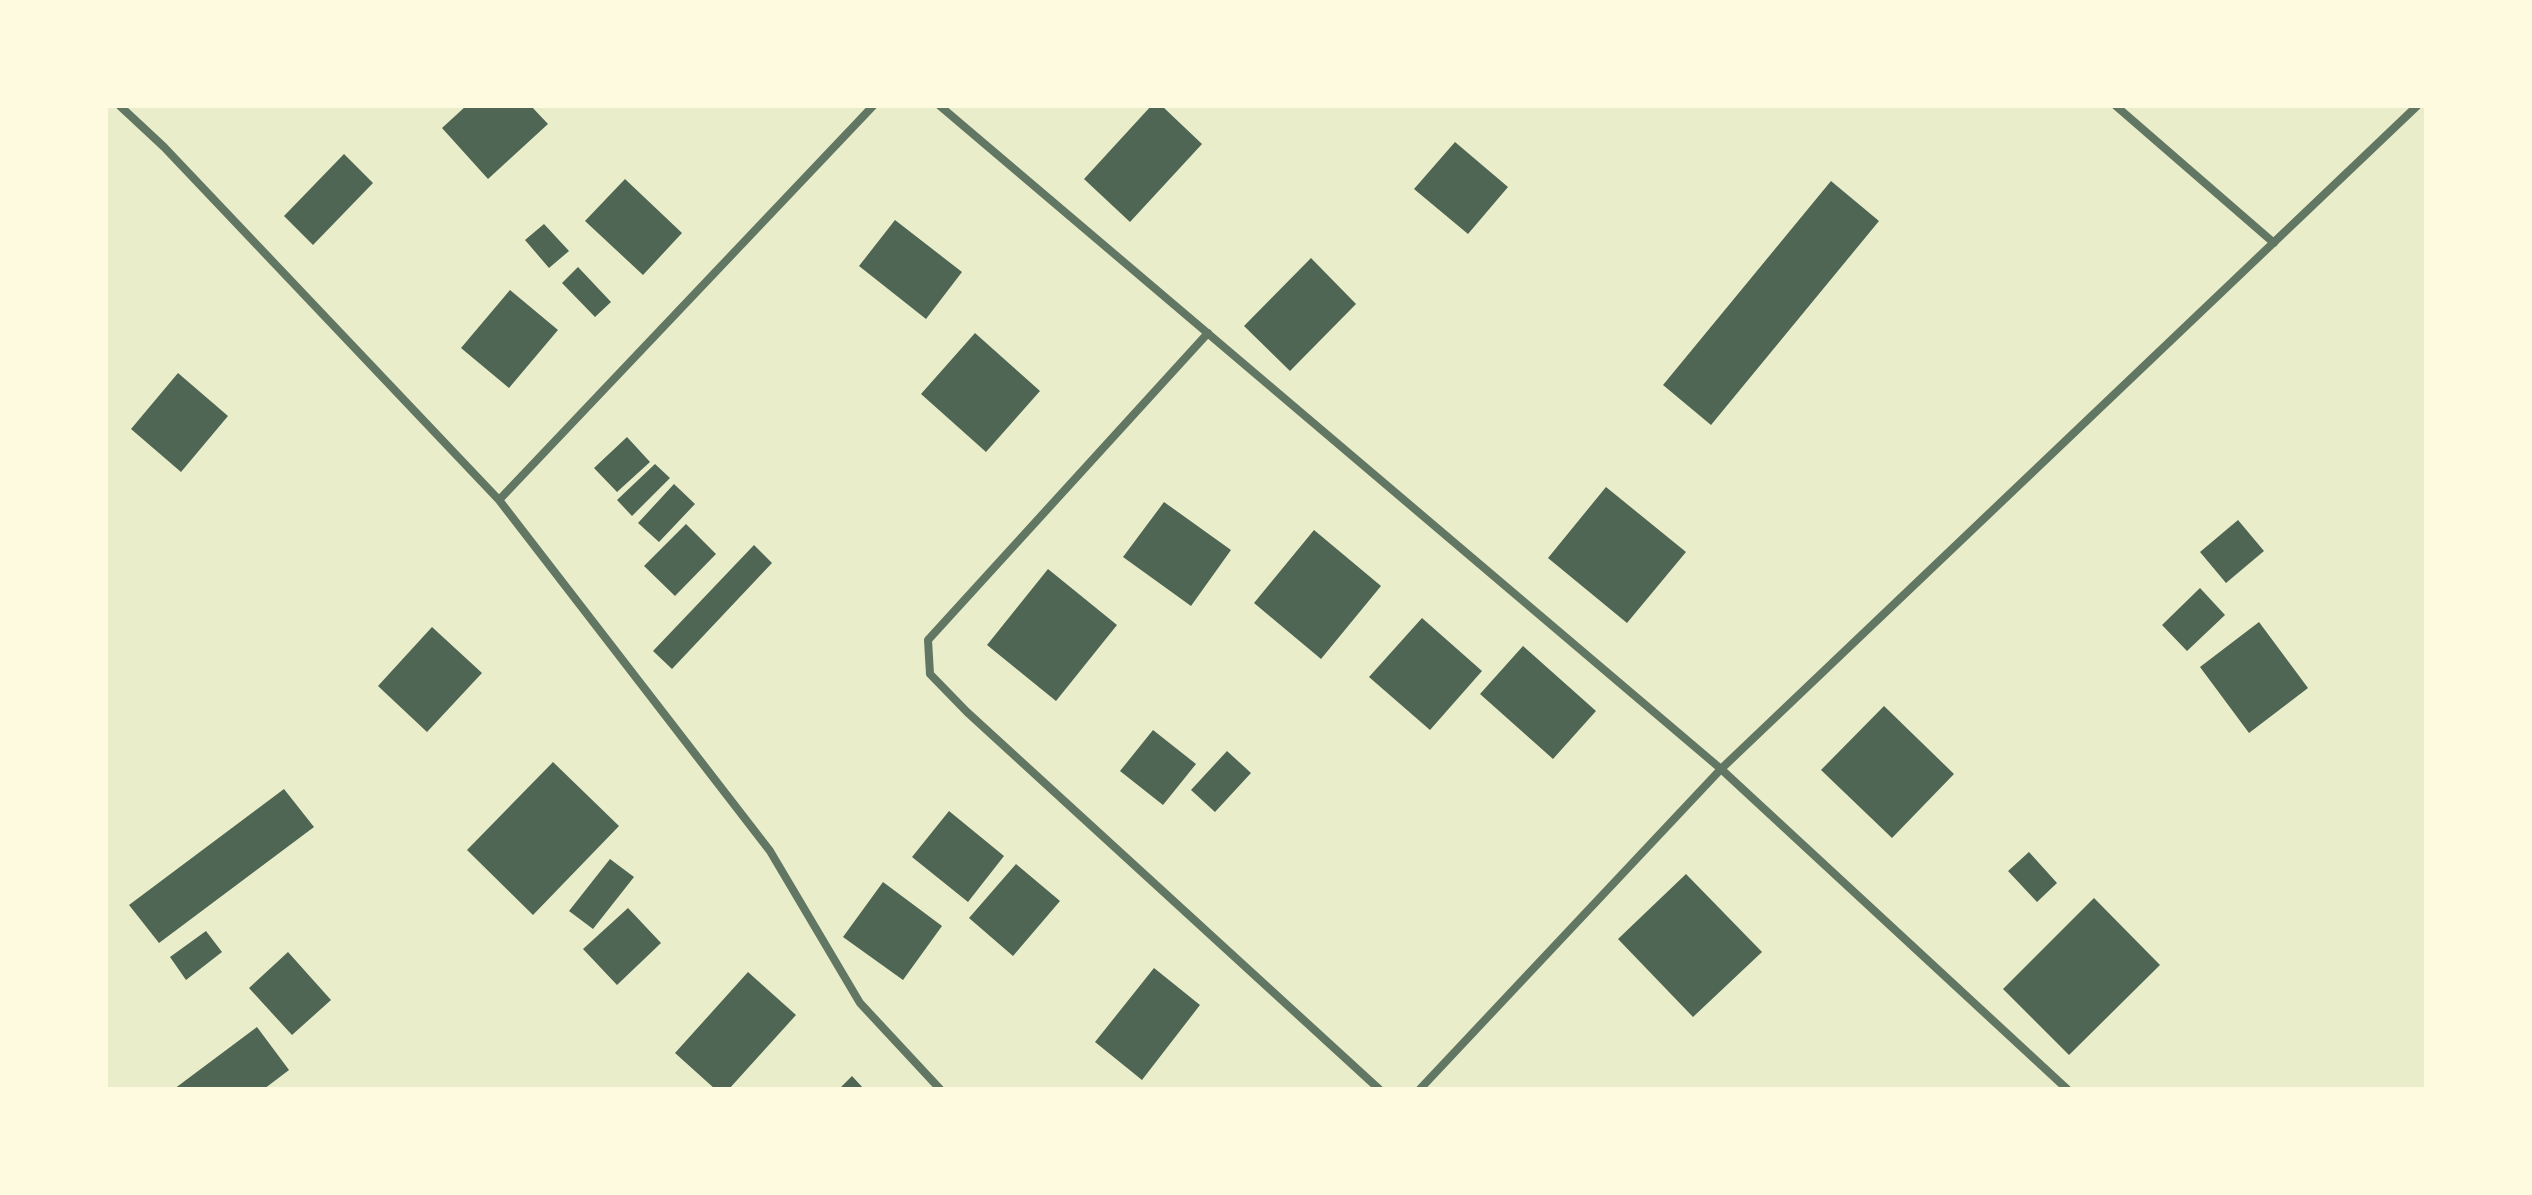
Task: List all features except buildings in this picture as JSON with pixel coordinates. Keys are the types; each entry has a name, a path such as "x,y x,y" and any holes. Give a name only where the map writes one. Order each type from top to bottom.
{"street":[{"path":"120,106 164,147 499,500 770,851 860,1003 940,1089"},
{"path":"499,500 873,106"},
{"path":"940,106 1721,769 2067,1089"},
{"path":"2116,106 2274,243"},
{"path":"1420,1089 1721,769 2417,106"},
{"path":"1208,333 928,640 930,674 967,712 1379,1089"}]}
